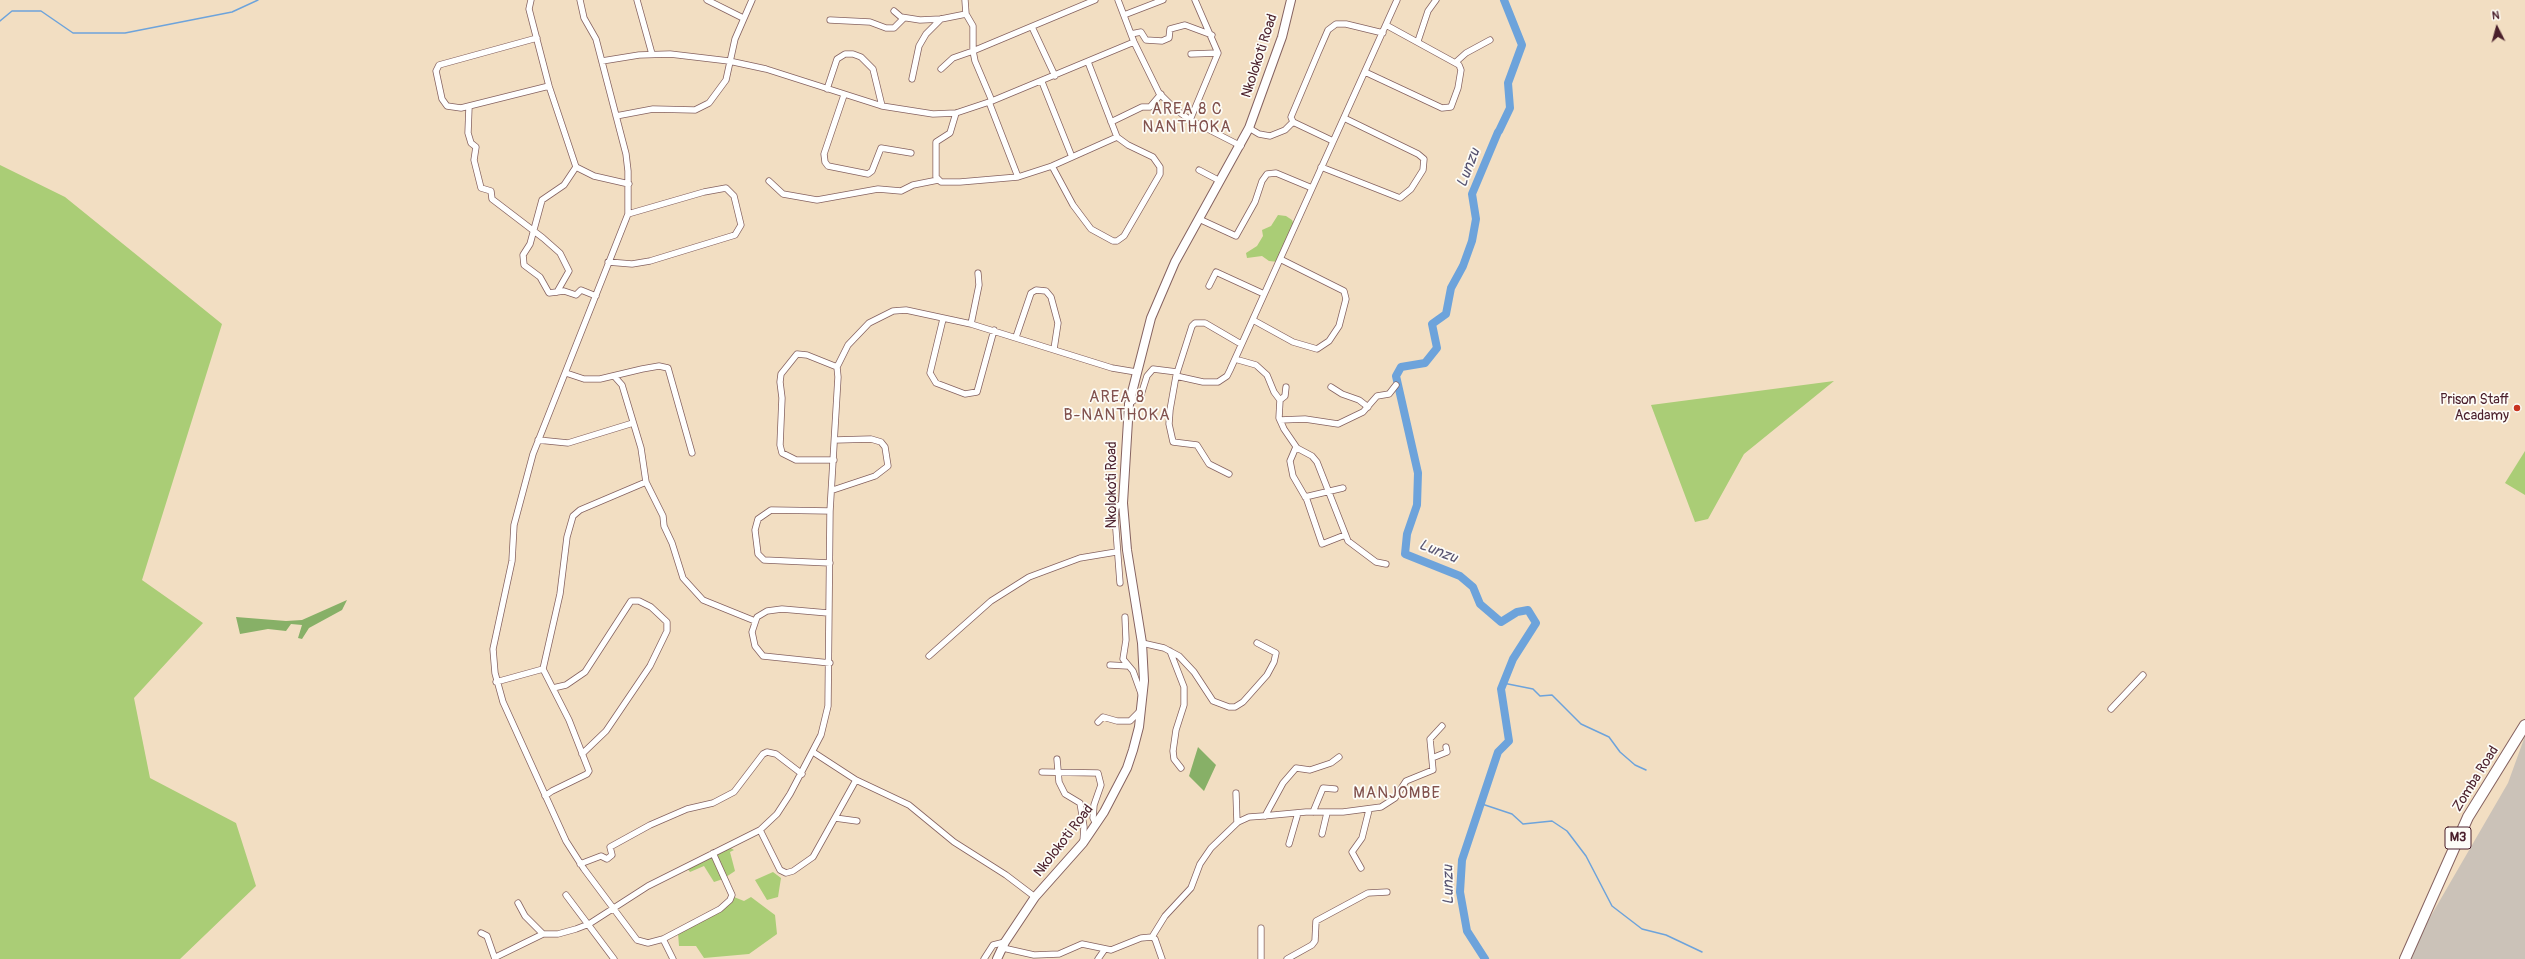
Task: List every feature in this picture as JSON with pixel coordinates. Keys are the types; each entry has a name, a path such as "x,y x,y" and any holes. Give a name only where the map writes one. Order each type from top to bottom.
{"highway":[{"name":"Zomba Road","path":"2405,959 2468,817 2525,725"}],"main road":[{"name":"Nkolokoti Road","path":"997,959 1004,945 1035,897 1083,843 1096,824 1127,768 1141,710 1142,698 1142,643 1127,550 1123,503 1129,404 1151,318 1175,262 1241,146 1249,128 1282,37 1291,0"}],"street":[{"path":"530,0 529,9 549,86 576,167 594,176 629,184"},
{"path":"580,0 584,18 593,34 602,61 626,154 629,184 628,214 571,355 566,373 538,440 514,525 512,561 493,649 496,682 502,702 566,841 580,864 630,932 640,942 653,942 663,939 720,908 730,900 732,895 713,853"},
{"path":"637,0 652,54"},
{"path":"707,0 743,18"},
{"path":"616,116 653,109 695,110 702,107 723,87 728,74 729,61 743,18 752,0"},
{"path":"965,0 966,14 973,26 973,51 975,61 1018,177"},
{"path":"941,69 953,58 1095,0"},
{"path":"1118,0 1134,42 1160,94 1190,120 1241,146"},
{"path":"1124,15 1163,0"},
{"path":"1190,120 1218,53 1212,35 1195,0"},
{"path":"1129,404 1141,395 1147,376 1153,369 1203,382 1218,382 1227,376 1397,0"},
{"path":"1418,41 1428,11 1436,0"},
{"path":"894,11 904,18 941,19 966,14"},
{"path":"830,20 870,22 886,28 894,28 904,18"},
{"path":"912,78 919,46 926,34 941,19"},
{"path":"1293,122 1292,112 1331,26 1346,24 1383,33"},
{"path":"1131,34 1141,32 1146,40 1162,41 1169,38 1170,29 1185,25 1212,35"},
{"path":"1365,72 1442,108 1447,109 1451,106 1458,88 1461,70 1456,62 1386,25"},
{"path":"1032,27 1055,76"},
{"path":"536,38 450,60 436,67 444,102 452,108 469,107 549,86"},
{"path":"1456,62 1466,53 1490,40"},
{"path":"602,61 652,54 670,54 729,61 766,69 882,106 927,114 956,112 990,101 1042,82 1134,42"},
{"path":"1191,54 1218,53"},
{"path":"827,89 837,59 845,54 853,54 861,57 873,69 882,106"},
{"path":"1052,166 1073,205 1091,229 1108,239 1117,241 1128,229 1153,189 1161,170 1158,163 1153,158 1128,145 1117,137 1088,62"},
{"path":"1042,82 1072,157"},
{"path":"1111,122 1142,107 1150,107 1160,94"},
{"path":"844,95 824,154 825,162 828,166 868,174 872,172 881,148 911,153"},
{"path":"469,107 468,133 471,143 476,147 474,160 481,188 491,191 492,199 560,253 570,271 557,292"},
{"path":"938,180 936,142 950,133 956,112"},
{"path":"1321,167 1400,198 1406,195 1420,175 1425,163 1422,157 1344,118"},
{"path":"1249,128 1259,134 1270,136 1285,130 1293,122"},
{"path":"1293,122 1333,141"},
{"path":"769,181 783,194 816,200 878,189 901,191 913,186 938,180 960,182 1018,177 1052,166 1117,137"},
{"path":"576,167 564,184 542,200 530,244 523,255 524,265 540,277 549,293 564,291 576,295 581,290 596,296"},
{"path":"1199,170 1220,182"},
{"path":"1199,219 1236,236 1252,208 1262,181 1267,174 1276,173 1312,188"},
{"path":"608,262 632,264 650,261 735,235 741,225 734,196 726,188 704,192 628,214"},
{"path":"1253,320 1293,342 1317,349 1329,341 1339,326 1346,299 1344,291 1280,259"},
{"path":"1209,286 1216,272 1264,294"},
{"path":"971,324 979,285 978,273"},
{"path":"1016,338 1031,293 1036,290 1046,291 1051,297 1058,323 1054,349"},
{"path":"481,933 487,936 495,958 543,934 562,934 589,924 613,907 648,886 760,830 777,814 802,774 826,720 830,663 828,613 830,511 833,490 836,440 837,367 848,345 856,335 881,316 906,310 994,330 1112,368 1136,372"},
{"path":"943,319 930,373 936,383 966,394 977,392 994,330"},
{"path":"1229,474 1209,464 1197,445 1173,442 1169,424 1176,374 1192,326 1195,323 1205,323 1241,344"},
{"path":"834,460 796,460 782,453 780,445 782,398 780,382 781,374 797,354 807,355 837,367"},
{"path":"1235,359 1256,365 1262,369 1269,379 1274,392 1280,400 1280,420 1296,447 1314,458 1329,490 1348,541 1376,562 1386,564"},
{"path":"566,373 590,380 659,366 668,368 692,453"},
{"path":"614,376 622,385 632,423 641,448 646,482 663,516 680,571 688,585 703,600 755,621"},
{"path":"1280,420 1305,419 1338,424 1363,412 1377,396 1389,394 1396,385"},
{"path":"1280,400 1285,396 1286,387"},
{"path":"1331,387 1342,394 1359,400 1368,407"},
{"path":"538,440 568,443 632,423"},
{"path":"833,490 875,476 888,466 885,447 881,442 871,439 836,440"},
{"path":"1296,447 1290,461 1293,476 1305,497 1322,544 1345,535"},
{"path":"545,796 587,774 589,767 543,669 560,594 567,537 573,516 578,511 646,482"},
{"path":"1305,497 1329,490 1343,488"},
{"path":"1120,583 1116,552 1116,507 1123,503"},
{"path":"830,511 771,510 758,519 756,530 758,554 764,560 830,563"},
{"path":"929,656 990,601 1034,574 1080,558 1116,552"},
{"path":"553,688 566,684 585,672 631,601 639,601 651,607 667,622 667,631 650,666 606,731 582,754"},
{"path":"828,613 774,610 761,614 755,621 752,632 755,646 763,656 830,663"},
{"path":"1125,617 1126,640 1123,659 1133,671 1142,698"},
{"path":"1142,643 1170,651 1186,662 1212,701 1224,707 1235,707 1243,702 1267,675 1276,657 1272,651 1258,643"},
{"path":"1170,651 1184,687 1184,705 1176,730 1173,751 1174,759 1181,768"},
{"path":"1110,665 1128,666"},
{"path":"496,682 543,669"},
{"path":"2111,709 2143,675"},
{"path":"1098,722 1103,717 1117,721 1130,721 1141,710"},
{"path":"1152,937 1165,916 1191,888 1200,864 1212,848 1237,823 1249,817 1313,812 1327,813 1369,810 1381,807 1395,798 1406,781 1433,770 1430,739 1442,726"},
{"path":"1432,758 1447,752 1446,747"},
{"path":"580,864 601,856 607,859 612,855 610,847 650,825 687,809 713,803 734,792 763,754 768,752 776,754 802,774"},
{"path":"813,752 856,780 909,805 954,842 1006,874 1035,897"},
{"path":"1265,816 1283,783 1296,768 1310,770 1331,763 1339,757"},
{"path":"1057,758 1058,782 1065,794 1080,803 1084,827 1083,843"},
{"path":"1042,772 1098,773 1101,785 1094,805 1093,818 1096,824"},
{"path":"760,830 777,865 786,873 803,866 813,857 856,780"},
{"path":"1313,812 1323,788 1335,789"},
{"path":"1236,793 1237,823"},
{"path":"1361,868 1352,852 1362,838 1369,810"},
{"path":"1289,844 1298,813"},
{"path":"1322,834 1327,813"},
{"path":"835,818 857,821"},
{"path":"1287,959 1312,945 1315,941 1316,921 1368,893 1387,892"},
{"path":"566,895 614,959"},
{"path":"518,903 525,916 543,934"},
{"path":"1261,928 1261,959"},
{"path":"984,959 993,945 1004,945 1034,955 1059,954 1082,944 1105,950 1111,950 1141,938 1152,937"},
{"path":"1152,937 1155,939 1162,959"},
{"path":"663,939 673,959"},
{"path":"1098,959 1105,950"}],"shaded area":[{"path":"2525,736 2525,959 2409,959 2414,945 2508,783"}],"green space":[{"path":"0,165 65,197 222,324 142,580 203,623 134,698 150,778 236,823 256,886 180,959 0,959"},
{"path":"1278,215 1286,216 1292,220 1294,225 1278,262 1269,261 1262,256 1247,258 1246,253 1257,246 1263,236 1262,230 1271,226"},
{"path":"1834,381 1744,454 1708,519 1695,522 1651,405"},
{"path":"2525,451 2525,495 2505,483"},
{"path":"347,600 342,610 309,628 302,639 298,638 302,625 291,624 286,631 268,629 240,634 236,617 286,621 302,620"},
{"path":"1198,747 1216,765 1204,791 1189,776"},
{"path":"729,847 734,850 730,852 735,871 726,877 715,854"},
{"path":"712,856 723,879 714,882 704,866 690,872 687,868"},
{"path":"773,872 781,878 778,897 767,900 755,880"},
{"path":"734,897 744,901 751,897 775,915 777,934 749,954 704,958 696,946 679,946 678,933"}],"waterway":[{"path":"0,21 12,11 41,11 73,33 125,33 232,12 258,0"},
{"name":"Lunzu","path":"1499,131 1510,108 1508,83 1522,45 1504,0"},
{"name":"Lunzu","path":"1485,959 1467,931 1460,892 1462,860 1498,752 1509,741 1501,689 1513,659 1536,623 1528,610 1517,612 1501,622 1480,604 1473,587 1460,576 1405,554 1407,534 1417,505 1418,473 1396,376 1401,367 1425,363 1437,348 1432,324 1446,314 1451,288 1463,266 1472,241 1476,219 1472,194 1498,132"},
{"path":"1503,683 1533,689 1540,696 1552,695 1581,724 1609,737 1620,752 1635,765 1646,770"},
{"path":"1482,804 1512,814 1523,824 1552,821 1567,831 1586,856 1612,906 1642,929 1666,935 1702,952"}],"place":[{"name":"Prison Staff Acadamy","path":"2517,408"}],"district":[{"name":"AREA 8 C NANTHOKA","path":"1187,119"},
{"name":"AREA 8 B-NANTHOKA","path":"1117,407"},
{"name":"MANJOMBE","path":"1397,794"}]}
